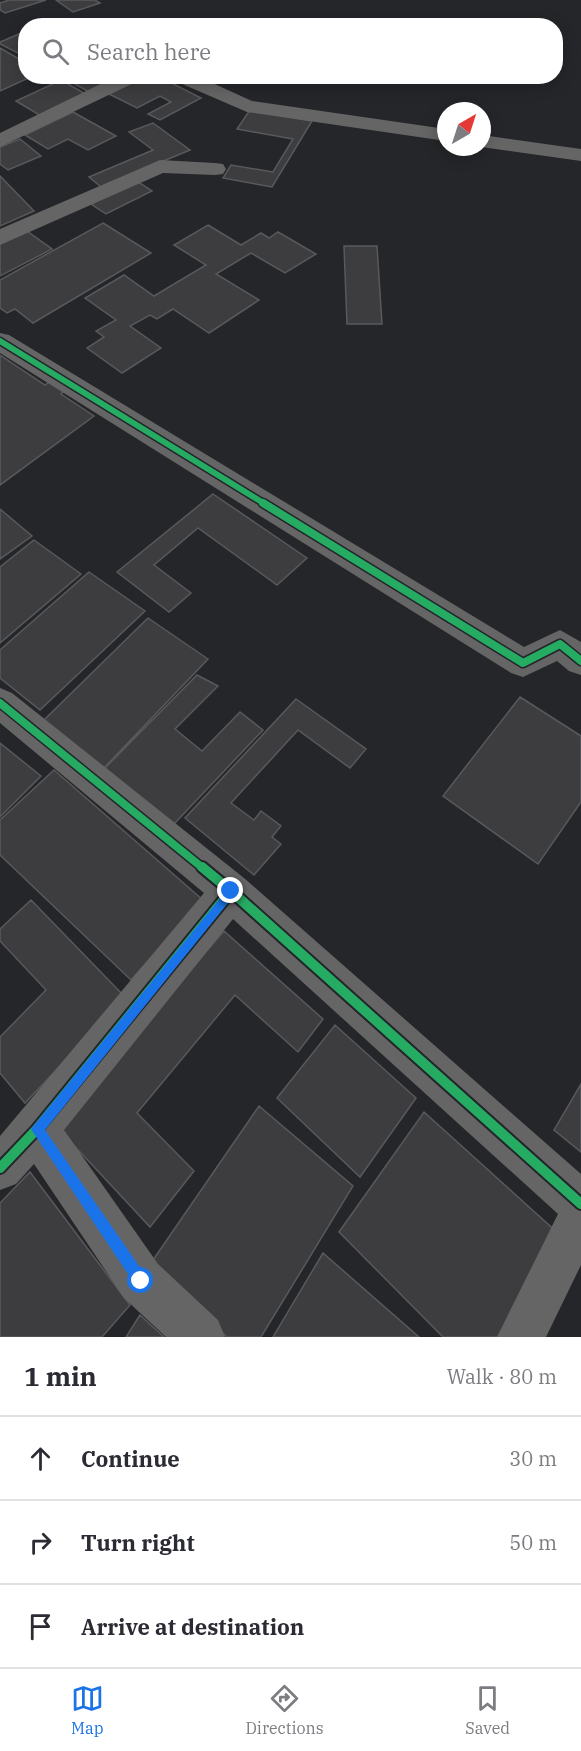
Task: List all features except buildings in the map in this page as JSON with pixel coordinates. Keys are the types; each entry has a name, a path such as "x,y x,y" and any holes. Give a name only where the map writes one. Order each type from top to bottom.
{"street":[{"path":"0,141 117,84"},
{"path":"198,84 247,106 437,134"},
{"path":"491,142 581,155"},
{"path":"0,238 160,166 214,170"},
{"path":"0,341 523,663 560,644 581,661"},
{"path":"0,703 231,891 581,1203"},
{"path":"0,1168 37,1129 231,891"},
{"path":"37,1129 141,1281 201,1337"},
{"path":"521,1337 581,1216"}],"cycle path":[{"path":"0,341 523,663 560,644 581,661"},
{"path":"0,703 231,891 37,1129 0,1168"},
{"path":"231,891 581,1204"}],"route":[{"path":"141,1281 37,1129 231,891"}]}
